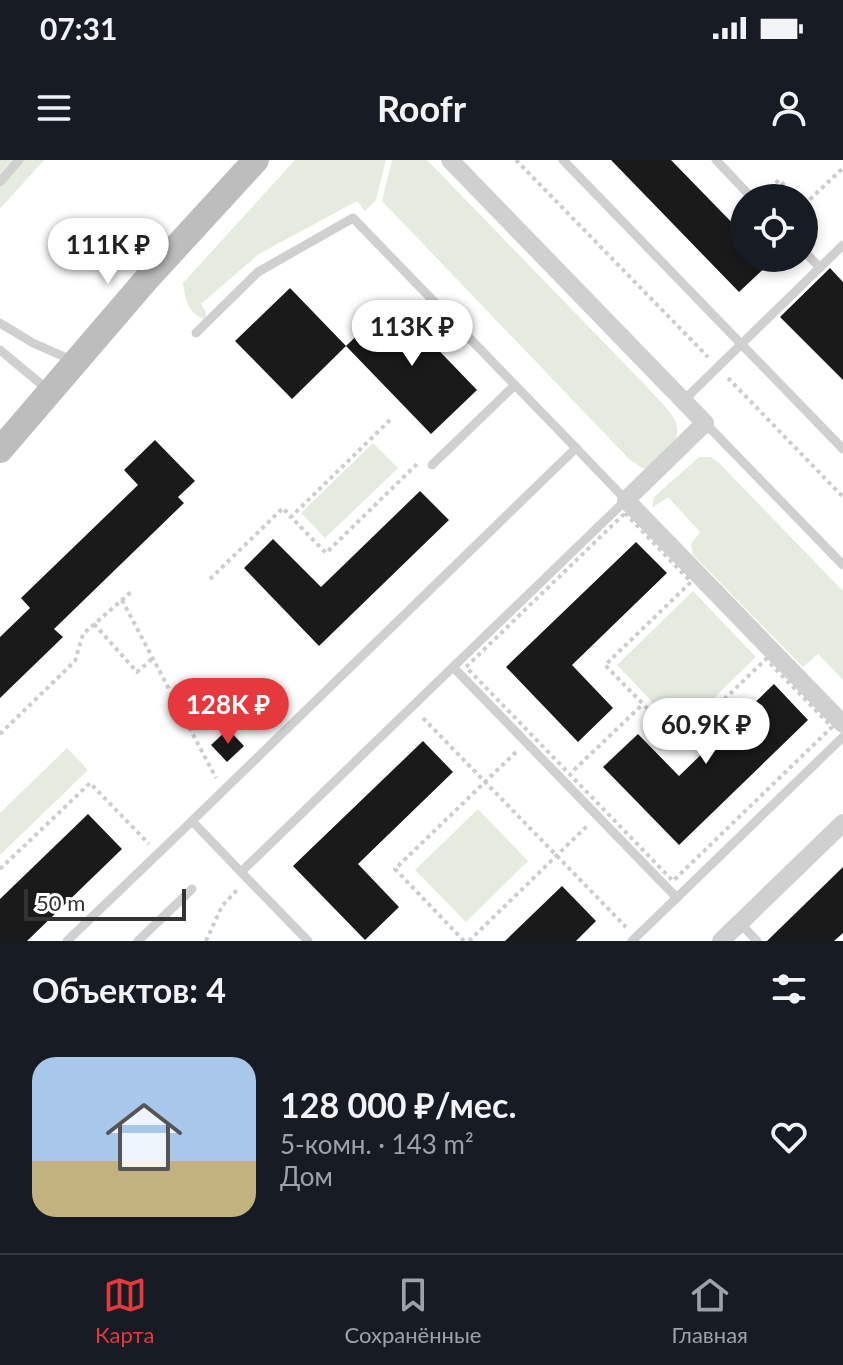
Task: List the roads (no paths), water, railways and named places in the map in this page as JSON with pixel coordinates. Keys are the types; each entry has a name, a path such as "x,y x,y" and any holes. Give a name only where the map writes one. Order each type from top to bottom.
{"main road":[{"path":"0,450 145,281 256,160"}],"street":[{"path":"450,160 705,423 626,500 843,724"},
{"path":"721,941 843,823"}],"lane":[{"path":"0,182 19,160"},
{"path":"563,160 843,449"},
{"path":"716,160 739,184"},
{"path":"196,333 258,272 353,218 626,500 412,706 244,875"},
{"path":"683,401 843,245"},
{"path":"0,323 33,343 77,362"},
{"path":"0,350 51,392"},
{"path":"432,465 515,385"},
{"path":"705,423 843,565"},
{"path":"67,941 576,448"},
{"path":"453,667 677,898"},
{"path":"634,939 843,737"},
{"path":"192,821 308,941"},
{"path":"138,941 192,889"},
{"path":"740,923 757,941"}]}
